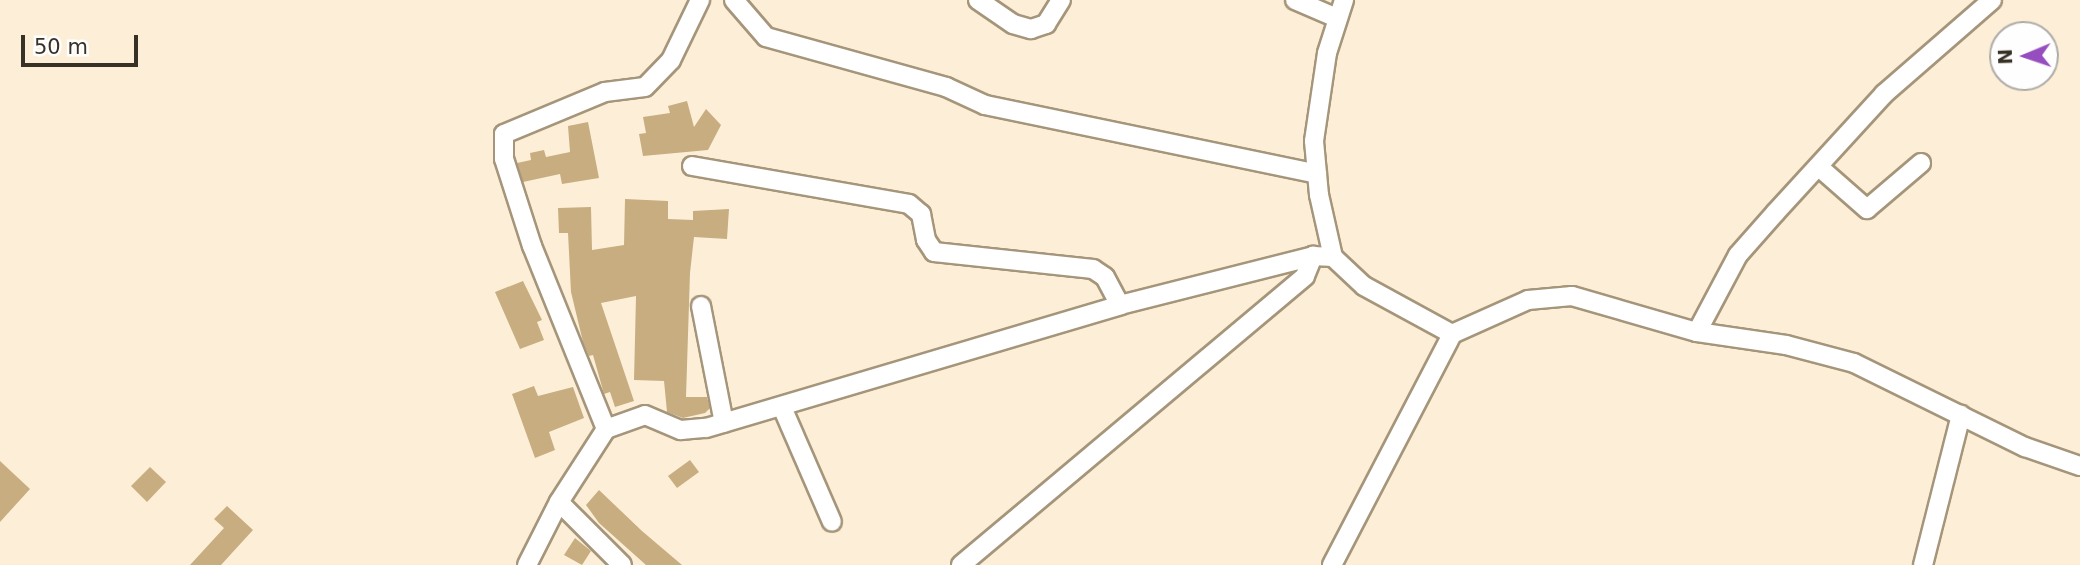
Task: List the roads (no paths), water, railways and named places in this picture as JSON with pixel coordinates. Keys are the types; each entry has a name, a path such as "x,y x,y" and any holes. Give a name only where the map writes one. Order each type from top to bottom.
{"street":[{"path":"606,429 532,246 504,159 504,134 605,92 645,88 671,60 700,0"},
{"path":"734,0 766,37 946,88 985,105 1317,174"},
{"path":"978,0 1013,24 1031,29 1046,24 1061,0"},
{"path":"1295,0 1337,18"},
{"path":"1343,0 1318,98 1317,174 1333,257 1364,286 1452,334"},
{"path":"1697,331 1738,256 1884,94 1992,0"},
{"path":"1819,167 1867,209 1921,163"},
{"path":"692,166 909,204 921,214 926,240 934,252 1093,269 1105,277 1120,305"},
{"path":"527,565 559,502 606,429 645,415 681,430 724,423 1120,305 1313,256 1333,257"},
{"path":"961,565 1305,276 1313,256"},
{"path":"1332,565 1452,334 1550,295 1572,296 1697,331 1786,345 1854,363 2025,447 2080,466"},
{"path":"701,306 724,423"},
{"path":"782,407 832,522"},
{"path":"1923,565 1961,415"},
{"path":"559,502 622,565"}]}
